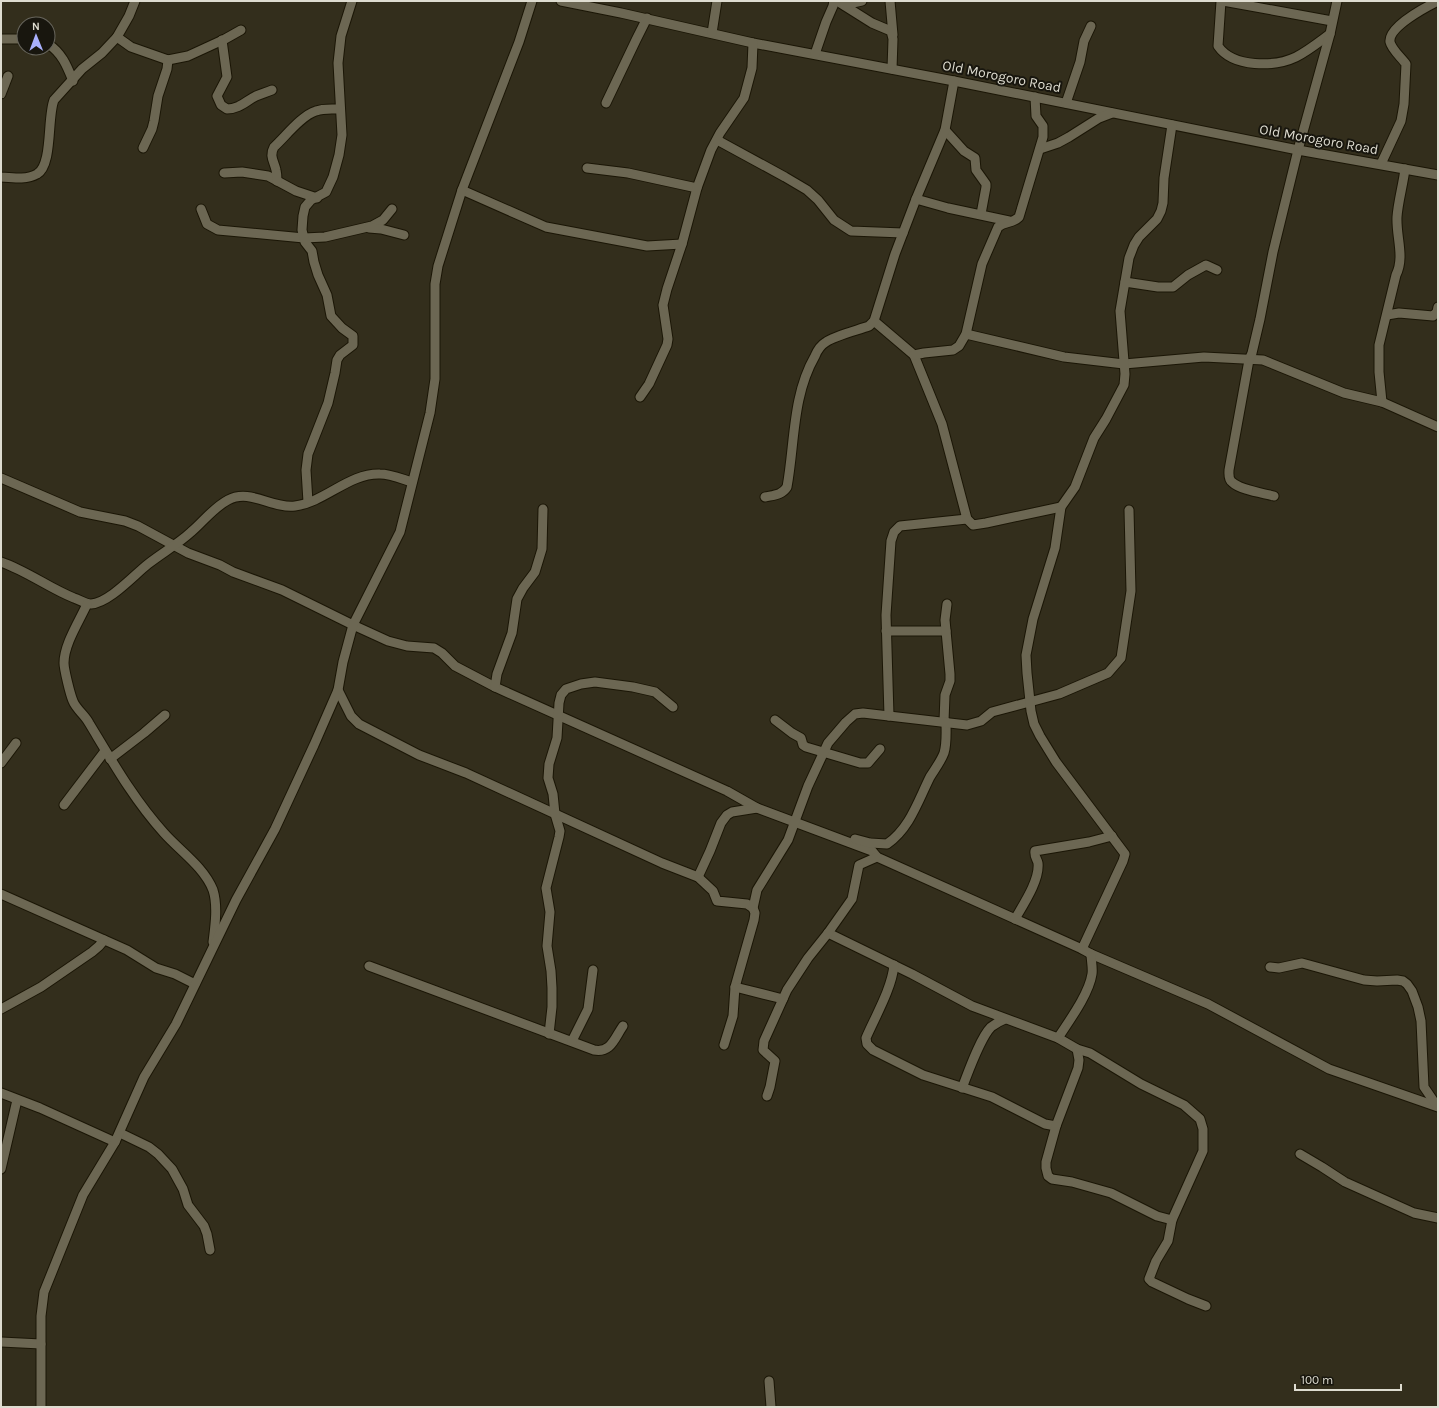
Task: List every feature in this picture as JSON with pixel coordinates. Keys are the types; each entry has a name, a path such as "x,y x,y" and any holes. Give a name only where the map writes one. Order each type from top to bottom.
{"street":[{"path":"1,177 21,178 33,176 39,173 44,166 47,155 51,106 58,95 73,81 82,69 102,53 117,37 129,16 135,1"},
{"path":"308,502 306,470 308,454 328,403 337,360 340,355 353,345 354,340 353,336 342,328 331,316 328,295 318,275 312,251 304,238 302,223 305,207 311,200 326,192 333,177 342,135 338,63 341,36 352,1"},
{"path":"41,1407 41,1316 46,1284 82,1195 120,1133 144,1077 176,1024 236,900 275,829 314,746 338,690 343,662 353,625 400,532 427,429 435,379 435,284 441,255 462,190 519,42 532,1"},
{"name":"Old Morogoro Road","path":"561,1 648,18 753,43 1112,112 1298,150 1438,174"},
{"path":"712,33 717,1"},
{"path":"815,54 834,1"},
{"path":"840,3 862,1"},
{"path":"890,1 893,35 892,69"},
{"path":"1330,34 1308,51 1294,58 1262,64 1245,62 1222,50 1218,46 1222,1 1332,21"},
{"path":"1274,496 1239,487 1229,478 1229,470 1273,252 1298,150 1330,34 1336,1"},
{"path":"1381,164 1401,120 1404,104 1406,64 1393,49 1390,38 1407,19 1438,1"},
{"path":"840,3 872,23 891,31 893,35"},
{"path":"606,103 648,18"},
{"path":"1066,103 1080,62 1084,41 1091,26"},
{"path":"117,37 131,47 168,60 188,56 241,30"},
{"path":"1,39 16,39"},
{"path":"222,40 227,77 216,96 221,105 227,109 236,108 245,104 257,95 272,90"},
{"path":"640,397 649,384 667,345 668,339 663,305 667,289 682,244 697,188 711,150 720,133 744,98 752,68 753,43"},
{"path":"56,51 67,64 73,81"},
{"path":"143,148 152,129 158,96 167,69 168,60"},
{"path":"1,94 8,76"},
{"path":"766,497 780,494 788,487 795,418 804,380 818,349 825,342 869,326 874,321 903,232 945,130 954,81"},
{"path":"914,355 924,352 953,350 959,346 966,334 982,264 998,227 1003,223 1015,221 1019,218 1040,148 1044,126 1036,116 1035,97"},
{"path":"277,181 271,154 274,147 310,113 322,109 340,110"},
{"path":"1040,148 1058,143 1099,118 1112,112"},
{"path":"1082,949 1125,854 1056,762 1034,724 1026,672 1026,655 1033,619 1055,548 1061,507 1076,487 1094,438 1124,385 1125,374 1120,315 1129,258 1134,245 1143,233 1157,219 1161,211 1163,203 1164,178 1172,125"},
{"path":"945,130 964,151 975,158 976,170 983,179 986,187 981,214"},
{"path":"717,140 807,190 818,200 834,220 850,231 903,232"},
{"path":"587,168 628,173 697,188"},
{"path":"1382,402 1379,372 1379,345 1396,275 1400,268 1397,220 1405,169"},
{"path":"224,173 242,172 268,176 296,191 317,198"},
{"path":"462,190 546,227 647,246 682,244"},
{"path":"916,199 1010,222"},
{"path":"201,209 207,224 218,230 304,238 325,237 365,228 379,223 392,209"},
{"path":"365,228 381,229 404,235"},
{"path":"1125,282 1158,287 1173,287 1188,275 1206,265 1217,270"},
{"path":"1387,315 1399,313 1429,317 1433,316 1437,312 1438,307"},
{"path":"874,321 914,355 942,424 967,519 973,525 1061,507"},
{"path":"966,334 1064,357 1124,364 1204,357 1251,356 1344,393 1382,402 1438,427"},
{"path":"1,562 16,568 68,596 87,604 93,604 102,601 119,590 147,565 191,533 215,508 228,500 239,496 247,496 287,507 297,506 308,502 367,475 382,474 412,482"},
{"path":"1,478 80,512 125,521 138,526 198,557 282,590 388,641 434,648 442,653 455,666 495,687 727,791 757,808 837,832 861,841 879,844 887,844 899,833 914,813 927,784 944,754 945,695 950,681 945,620 948,604"},
{"path":"495,687 497,674 512,633 517,599 535,572 542,548 543,509"},
{"path":"724,1045 733,1016 735,987 754,920 755,914 753,908 759,886 788,840 808,786 828,743 846,722 856,714 863,713 967,725 976,723 992,712 1027,703 1030,700 1059,694 1108,673 1121,658 1131,591 1129,510"},
{"path":"889,716 886,631 890,556 894,532 900,526 967,519"},
{"path":"87,604 66,650 64,663 73,702 88,721 105,751 139,804 164,834 200,870 211,886 215,907 213,947"},
{"path":"886,631 946,631"},
{"path":"549,1034 552,1007 552,988 547,946 550,912 546,888 560,831 555,814 553,794 548,778 549,764 558,738 558,716 561,695 566,689 581,684 595,682 647,689 660,695 673,707"},
{"path":"338,690 351,716 359,724 419,755 466,773 555,814 563,816 662,863 698,877 713,891 717,901 747,904 753,908"},
{"path":"110,759 165,715"},
{"path":"775,720 792,733 802,738 804,745 866,764 873,759 880,749"},
{"path":"1,763 16,743"},
{"path":"64,805 105,751"},
{"path":"698,877 721,823 727,815 732,812 757,808"},
{"path":"795,820 872,851 877,857 1082,949 1090,954 1208,1004 1329,1069 1437,1107"},
{"path":"1015,919 1035,882 1038,865 1035,851 1089,842 1112,836"},
{"path":"767,1096 774,1061 765,1053 763,1046 787,990 808,958 852,899 859,865 877,857"},
{"path":"1,894 127,950 156,968 175,974 195,984"},
{"path":"828,933 894,965 972,1006 1058,1038 1077,1049 1090,1053 1141,1084 1184,1105 1200,1119 1203,1129 1203,1151 1172,1220 1168,1241 1156,1261 1149,1279 1152,1282 1188,1300 1206,1306"},
{"path":"1,1009 41,987 92,952 104,940"},
{"path":"1058,1038 1086,990 1092,974 1090,954"},
{"path":"1270,967 1279,968 1302,963 1364,980 1397,980 1403,981 1407,984 1412,991 1421,1021 1424,1087 1437,1107"},
{"path":"894,965 894,973 890,984 866,1038 867,1044 873,1050 923,1075 992,1097 1041,1122 1056,1126"},
{"path":"369,966 594,1050 602,1051 609,1048 623,1026"},
{"path":"572,1041 588,1009 593,970"},
{"path":"735,987 783,999"},
{"path":"962,1088 987,1033 991,1028 1005,1019"},
{"path":"1077,1049 1079,1060 1078,1068 1056,1126 1046,1162 1048,1176 1052,1179 1072,1182 1111,1193 1157,1216 1172,1220"},
{"path":"1,1093 40,1108 115,1142"},
{"path":"1,1169 17,1100"},
{"path":"120,1133 149,1147 172,1169 183,1189 188,1205 204,1226 210,1250"},
{"path":"1300,1154 1345,1182 1414,1213 1438,1218"},
{"path":"1,1342 41,1344"},
{"path":"769,1381 771,1407"}]}
